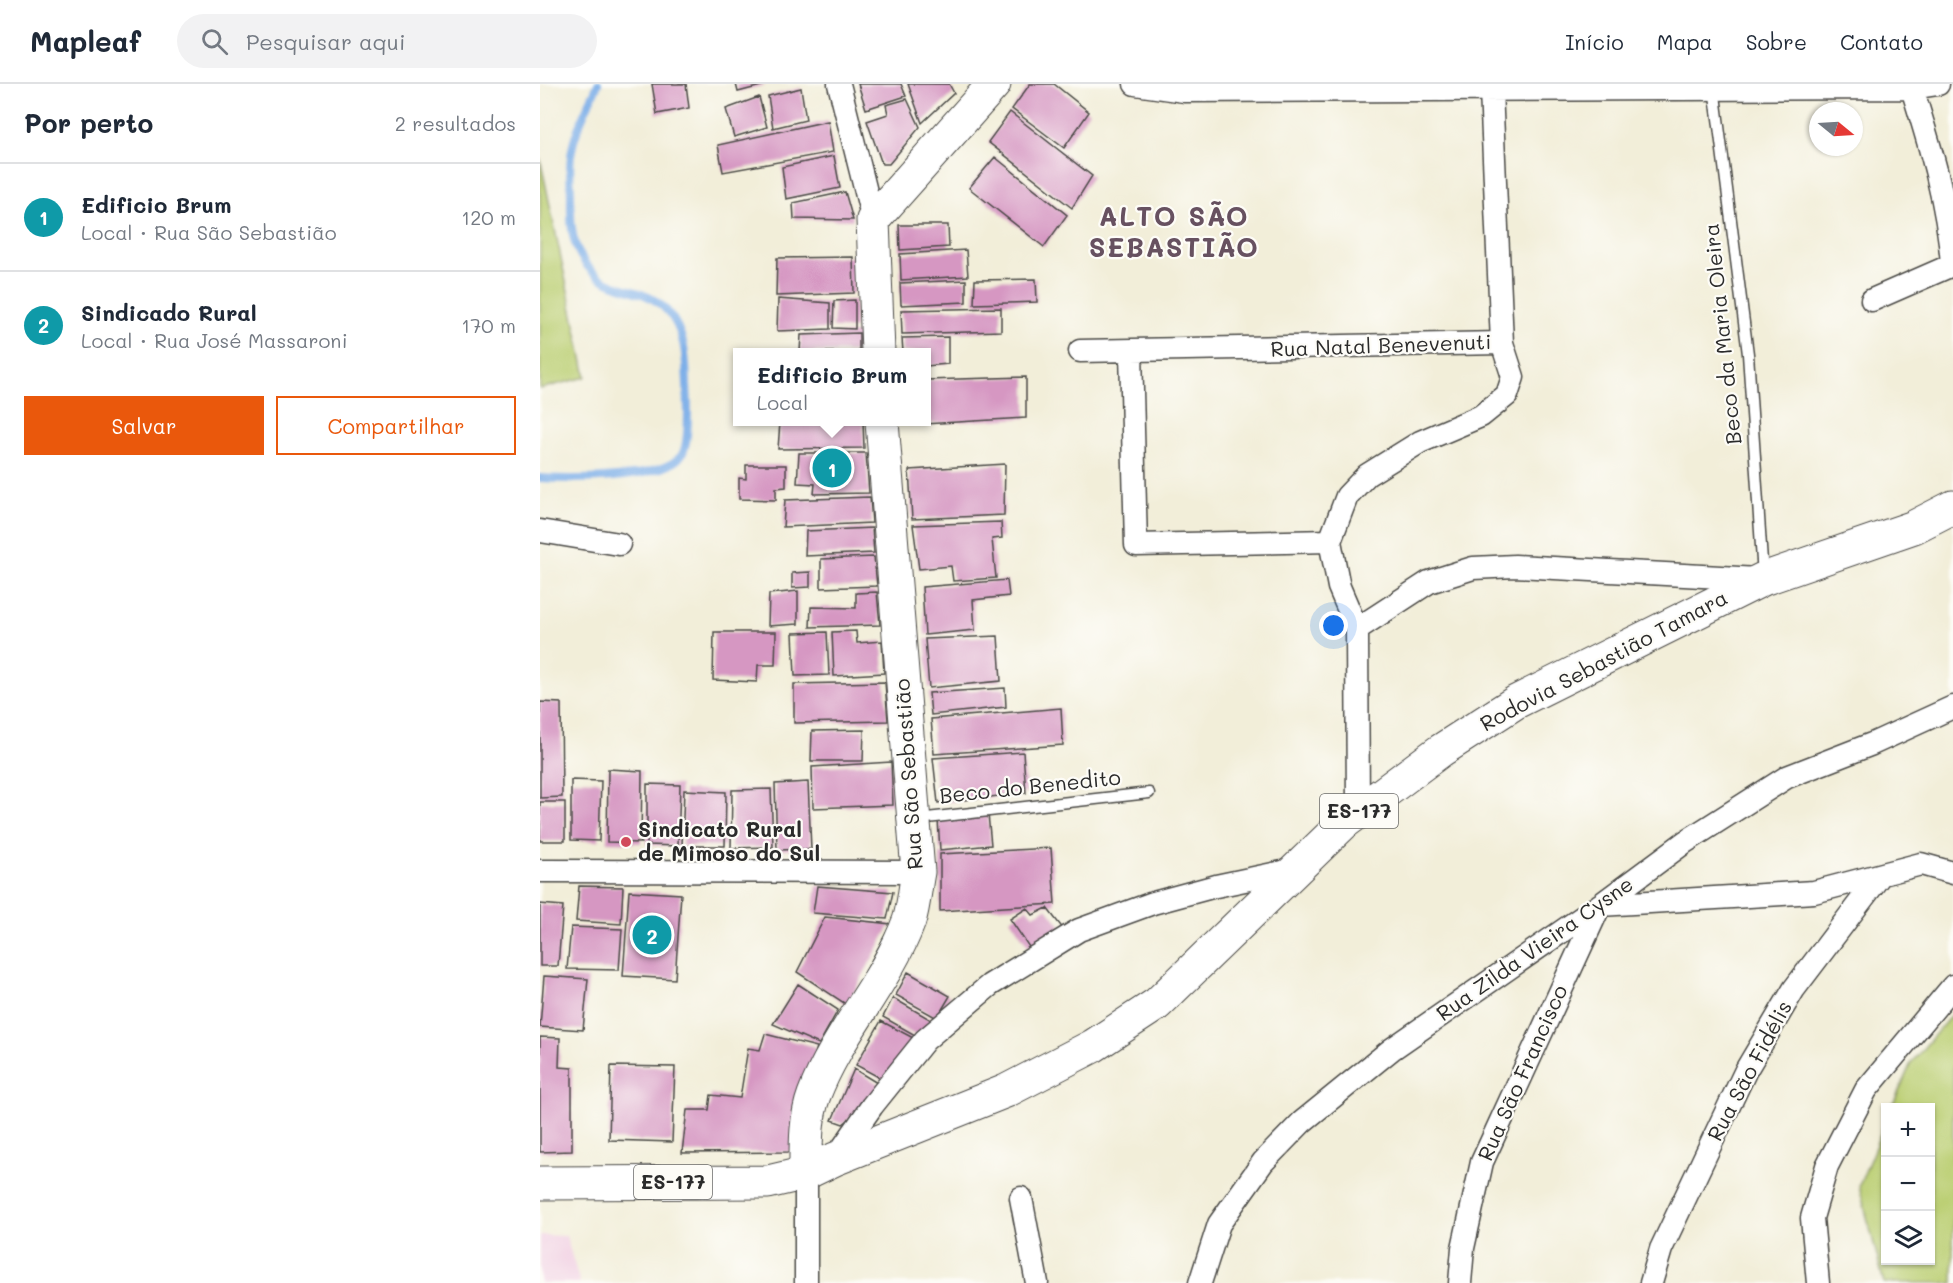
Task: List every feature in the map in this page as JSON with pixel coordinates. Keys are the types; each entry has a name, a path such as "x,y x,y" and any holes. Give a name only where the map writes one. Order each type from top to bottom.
{"main road":[{"path":"878,348 873,220 994,84"},
{"name":"Rua São Sebastião","path":"806,1173 807,1135 813,1097 836,1051 879,981 909,920 918,872 882,426"},
{"name":"Rodovia Sebastião Tamara","path":"806,1173 835,1159 1006,1091 1093,1046 1157,1004 1358,813 1440,751 1516,702 1763,579 1914,527 1953,507"},
{"name":"ES-177","path":"540,1183 768,1182 806,1173"}],"street":[{"path":"839,84 873,220"},
{"path":"1135,84 1184,91 1318,87 1491,90 1678,86 1912,88 1938,84"},
{"path":"1872,300 1952,265 1950,227 1912,88"},
{"name":"Rua Natal Benevenuti","path":"1080,351 1131,352 1502,343 1491,90"},
{"path":"1358,813 1357,629 1339,587 1330,541 1347,496 1367,475 1420,442 1481,416 1507,395 1513,376 1502,343"},
{"path":"1131,352 1136,544 1330,541"},
{"path":"540,531 620,544"},
{"path":"1357,629 1429,582 1473,568 1515,566 1763,579"},
{"name":"Rua Zilda Vieira Cysne","path":"1200,1283 1219,1224 1263,1162 1302,1122 1392,1049 1600,905 1684,842 1787,777 1872,744 1953,707"},
{"path":"1600,905 1814,892 1879,877 1921,864 1953,873"},
{"path":"835,1159 872,1106 925,1040 990,985 1079,930 1174,897 1299,868"},
{"path":"540,871 918,872"},
{"name":"Rua São Fidélis","path":"1651,1283 1661,1249 1746,1070 1794,989 1879,877"},
{"name":"Rua São Francisco","path":"1460,1283 1463,1248 1482,1162 1600,905"},
{"path":"1818,1283 1812,1218 1827,1166 1866,1090 1953,986"},
{"path":"806,1173 806,1283"},
{"path":"1021,1198 1037,1283"}],"lane":[{"name":"Beco da Maria Oleira","path":"1714,87 1748,354 1763,579"},
{"name":"Beco do Benedito","path":"915,819 1149,793"}],"shaded area":[{"path":"540,1235 566,1236 580,1283 540,1283"}],"green space":[{"path":"540,158 586,377 540,389"},
{"path":"1953,1013 1953,1283 1884,1283 1859,1186 1881,1133 1881,1265 1935,1265 1935,1103 1894,1103 1911,1063"}],"building":[{"path":"652,84 686,84 689,108 657,114"},
{"path":"736,84 765,84 765,85 738,92"},
{"path":"858,84 901,84 906,96 866,109"},
{"path":"908,84 949,84 954,93 922,123"},
{"path":"1030,84 1054,84 1089,112 1064,148 1012,109"},
{"path":"801,88 806,120 773,128 768,96"},
{"path":"759,97 767,127 734,137 726,109"},
{"path":"907,99 920,127 889,164 882,164 867,121 888,114 886,105"},
{"path":"1010,112 1092,176 1072,208 988,142"},
{"path":"828,121 833,152 723,172 718,145"},
{"path":"834,156 840,188 786,199 782,167"},
{"path":"995,157 1067,215 1044,247 969,188"},
{"path":"845,192 853,220 794,219 793,203"},
{"path":"899,225 948,225 949,247 900,250"},
{"path":"966,250 968,276 901,280 900,254"},
{"path":"853,257 854,293 776,296 777,258"},
{"path":"1036,279 1037,302 974,304 975,280"},
{"path":"966,280 966,302 901,305 900,283"},
{"path":"778,299 830,303 830,329 777,331"},
{"path":"855,300 855,329 833,328 834,301"},
{"path":"1001,308 1001,331 902,334 901,310"},
{"path":"859,333 859,348 800,348 801,335"},
{"path":"948,337 948,364 931,366 931,348 903,348 902,338"},
{"path":"1026,377 1026,418 931,424 931,380"},
{"path":"780,426 863,426 864,448 778,449"},
{"path":"799,453 866,453 869,493 814,494 815,484 797,483"},
{"path":"1005,464 1004,515 912,519 909,470"},
{"path":"746,465 786,465 786,487 776,488 776,500 739,499 739,478 746,479"},
{"path":"870,497 872,523 783,527 785,500"},
{"path":"1001,522 1002,538 992,539 996,578 953,581 951,566 919,569 913,525"},
{"path":"872,528 874,553 805,556 806,531"},
{"path":"874,557 877,586 821,588 821,559"},
{"path":"810,572 810,587 792,588 792,573"},
{"path":"1007,580 1009,596 973,600 975,630 925,635 922,587"},
{"path":"798,591 798,624 768,626 769,594"},
{"path":"877,592 880,625 810,627 811,607 856,608 856,593"},
{"path":"856,631 857,643 882,641 884,673 834,676 832,632"},
{"path":"714,632 776,632 775,665 758,665 757,682 713,680"},
{"path":"827,632 829,675 795,676 793,633"},
{"path":"998,636 1001,681 929,688 925,639"},
{"path":"885,682 888,721 794,723 794,684"},
{"path":"1005,688 1006,707 931,715 929,693"},
{"path":"540,702 561,703 562,797 540,798"},
{"path":"1061,708 1063,745 934,754 931,719"},
{"path":"864,730 863,761 811,761 812,731"},
{"path":"1023,752 1026,793 938,803 933,758"},
{"path":"891,762 893,805 813,808 812,767"},
{"path":"608,769 642,771 641,843 607,842"},
{"path":"571,780 601,781 599,841 571,840"},
{"path":"808,782 811,849 777,850 775,784"},
{"path":"647,784 680,785 678,846 647,845"},
{"path":"771,789 773,847 731,848 732,790"},
{"path":"684,790 726,792 725,846 682,846"},
{"path":"540,802 565,802 565,841 540,841"},
{"path":"988,814 991,845 940,850 938,820"},
{"path":"1051,848 1055,904 940,911 940,854"},
{"path":"579,886 623,887 621,924 576,921"},
{"path":"817,886 893,892 887,919 813,913"},
{"path":"629,891 681,894 675,979 623,976"},
{"path":"540,904 563,906 558,966 540,966"},
{"path":"1027,908 1033,915 1047,908 1064,930 1033,953 1010,919"},
{"path":"825,917 891,924 847,1005 797,972"},
{"path":"571,927 622,929 619,970 567,969"},
{"path":"908,972 950,996 937,1018 896,995"},
{"path":"544,976 588,979 583,1030 540,1027"},
{"path":"798,984 838,1010 819,1044 773,1024"},
{"path":"893,998 933,1021 922,1039 883,1017"},
{"path":"881,1021 917,1040 886,1081 856,1065"},
{"path":"765,1034 817,1047 803,1093 798,1142 789,1152 682,1153 687,1110 709,1110 711,1095 740,1098 748,1048 760,1050"},
{"path":"540,1037 560,1038 559,1067 572,1068 572,1151 540,1152"},
{"path":"611,1066 675,1067 672,1142 609,1140"},
{"path":"854,1069 882,1086 860,1111 843,1124 832,1120"}],"waterway":[{"path":"540,478 593,479 654,470 670,464 681,456 686,442 688,411 685,356 682,337 674,320 657,302 645,295 607,282 595,274 585,263 574,240 571,216 571,156 578,128 598,84"}],"place":[{"name":"Edificio Brum","path":"832,468"},
{"name":"Sindicato Rural de Mimoso do Sul","path":"626,842"},
{"name":"Sindicado Rural","path":"652,935"}],"district":[{"name":"ALTO SÃO SEBASTIÃO","path":"1174,232"}]}
